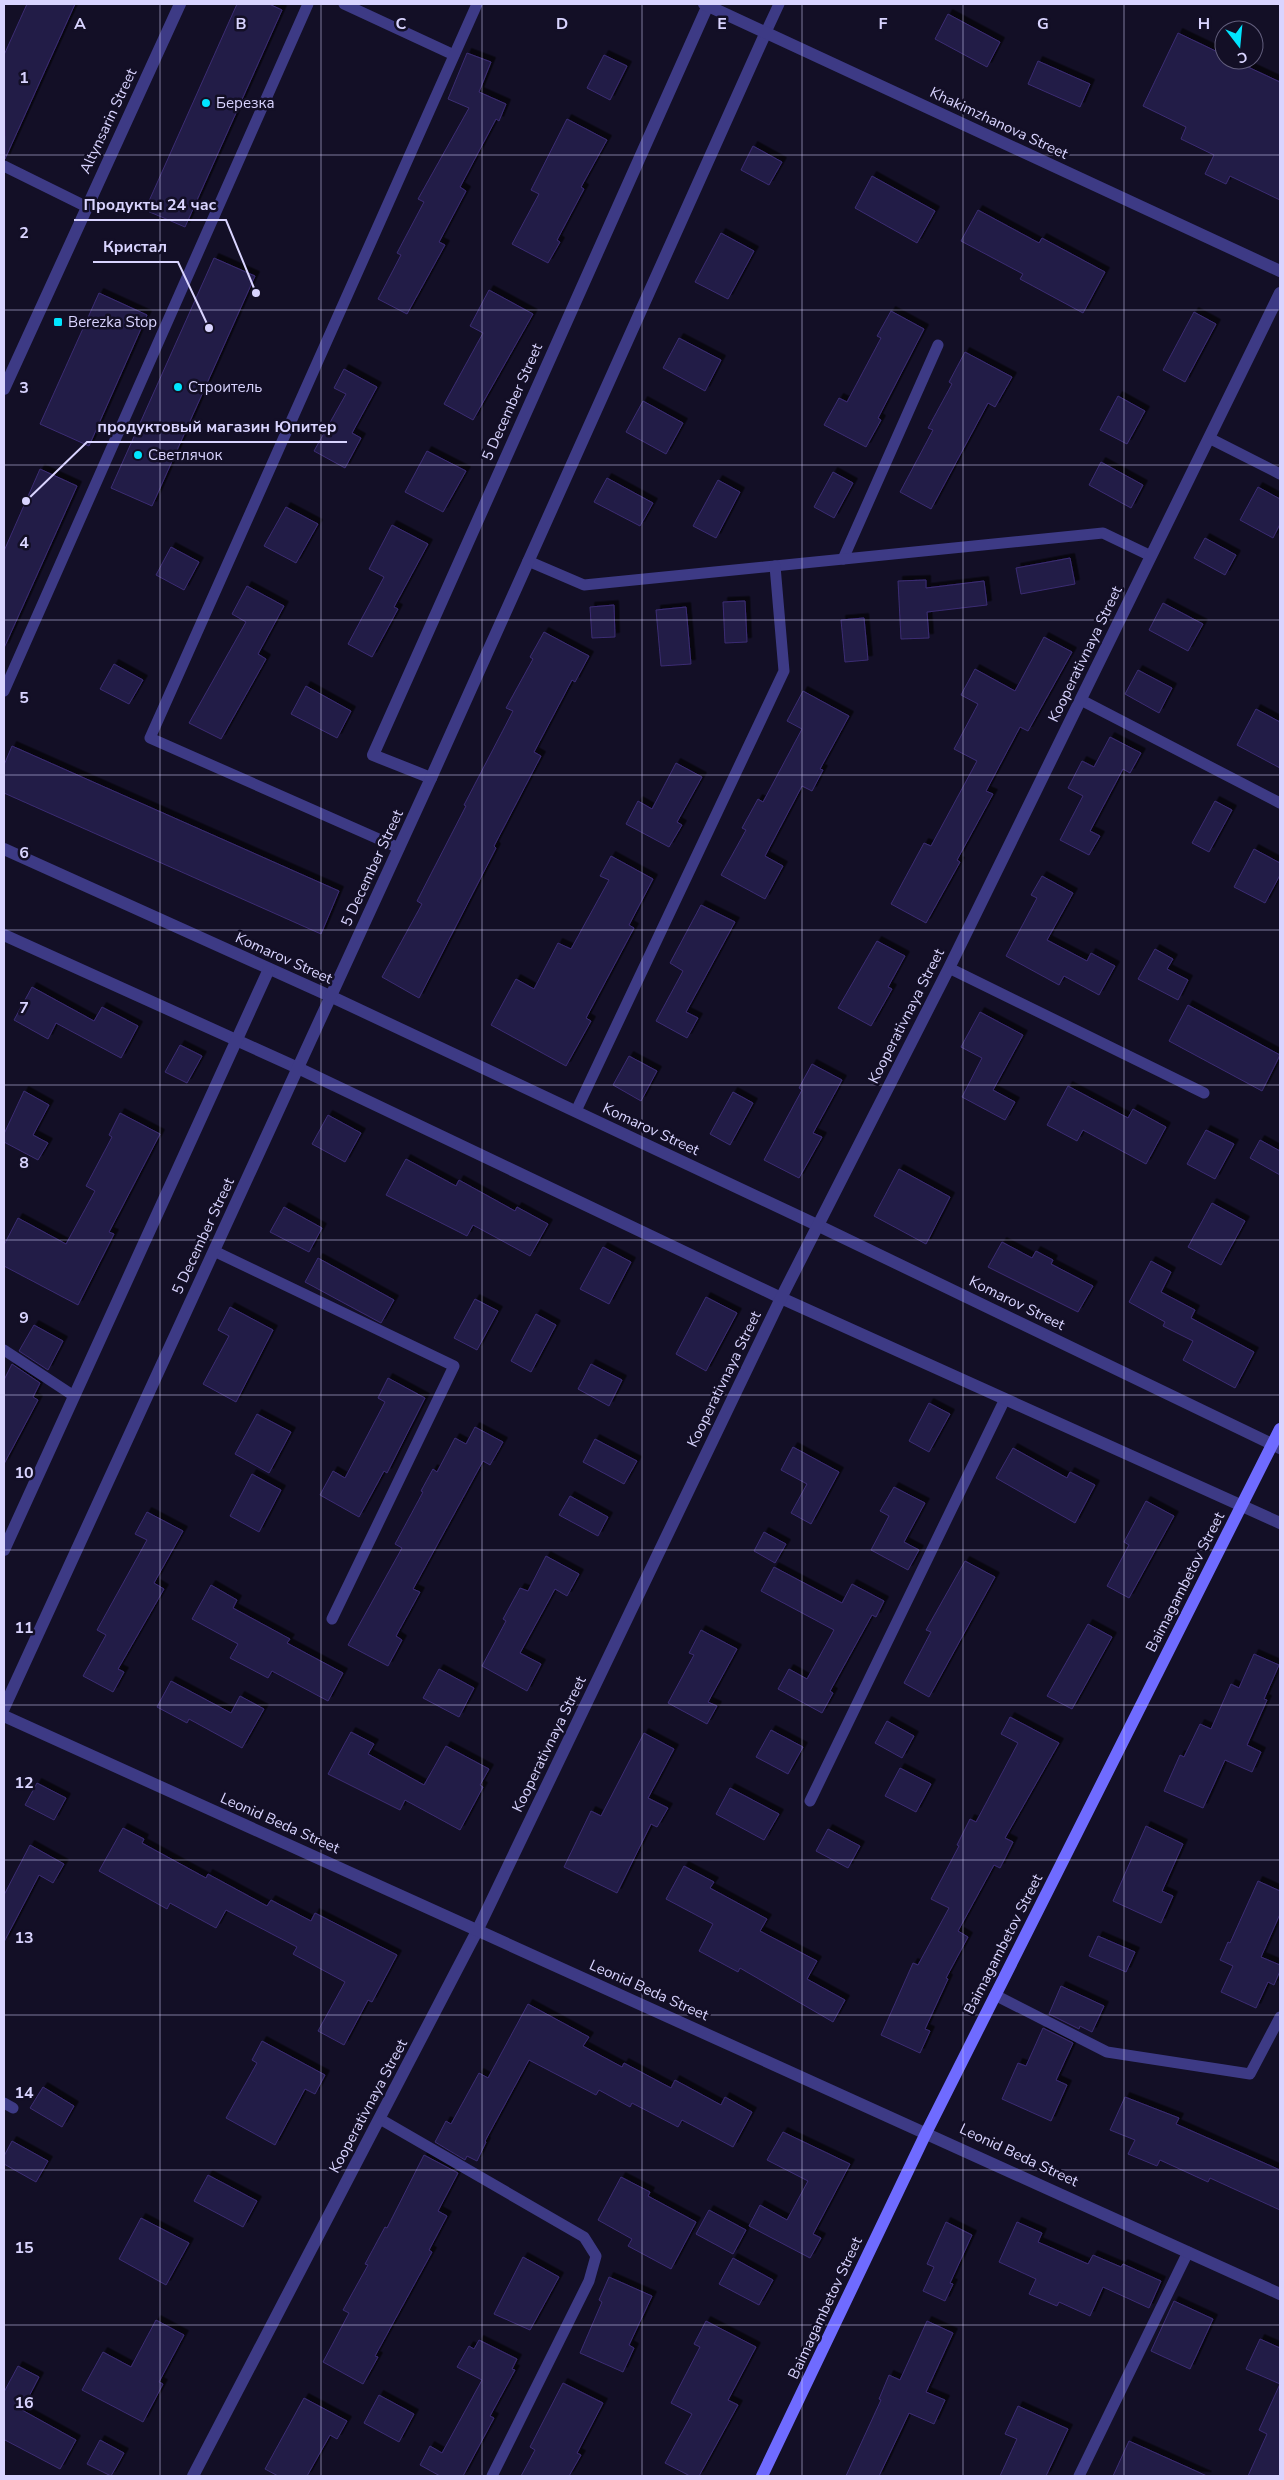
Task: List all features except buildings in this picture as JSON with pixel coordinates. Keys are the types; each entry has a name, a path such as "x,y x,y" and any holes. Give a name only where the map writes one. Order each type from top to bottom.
{"main road":[{"name":"Baimagambetov Street","path":"762,2476 927,2131 1242,1506 1276,1446 1280,1429"}],"street":[{"name":"Altynsarin Street","path":"4,389 180,4"},
{"name":"Khakimzhanova Street","path":"706,4 1280,271"},
{"name":"5 December Street","path":"431,778 373,755 706,4"},
{"name":"5 December Street","path":"4,1708 431,778 766,32"},
{"name":"Kooperativnaya Street","path":"193,2476 478,1931 817,1224 949,968 1280,293"},
{"name":"Komarov Street","path":"4,849 330,996 817,1224 1276,1446"},
{"path":"4,935 298,1068 781,1298 1280,1523"},
{"path":"4,1550 269,969"},
{"name":"Leonid Beda Street","path":"4,1716 478,1931 927,2131 1280,2294"}],"lane":[{"path":"4,691 308,4"},
{"path":"344,4 454,55"},
{"path":"399,848 150,738 477,4"},
{"name":"5 December Street","path":"766,32 779,4"},
{"path":"4,166 86,207"},
{"path":"843,559 938,345"},
{"path":"1209,438 1280,474"},
{"path":"528,561 584,585 1103,533 1151,556"},
{"path":"576,1111 784,671 775,566"},
{"path":"1081,700 1280,803"},
{"path":"949,968 1204,1093"},
{"path":"214,1251 454,1366 332,1619"},
{"path":"4,1350 74,1396"},
{"path":"810,1802 1005,1399"},
{"path":"995,1995 1107,2052 1250,2074 1280,2017"},
{"path":"380,2119 584,2237 596,2256 590,2282 492,2476"},
{"path":"1079,2476 1188,2252"}],"place":[{"name":"Березка","path":"206,103"},
{"name":"Продукты 24 час","path":"256,293"},
{"name":"Berezka Stop","path":"58,322"},
{"name":"Кристал","path":"209,328"},
{"name":"Строитель","path":"178,387"},
{"name":"Светлячок","path":"138,455"},
{"name":"продуктовый магазин Юпитер","path":"26,501"}]}
